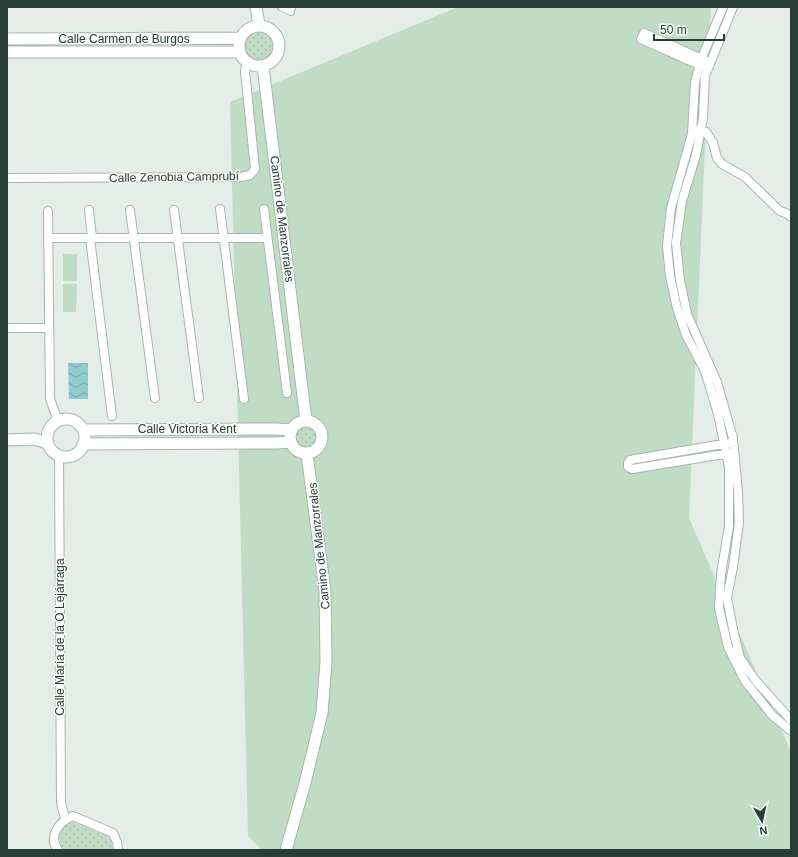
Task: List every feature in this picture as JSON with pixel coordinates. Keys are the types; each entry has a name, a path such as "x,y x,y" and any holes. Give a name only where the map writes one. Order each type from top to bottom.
{"street":[{"path":"256,7 259,25"},
{"path":"281,7 291,12 292,7"},
{"path":"723,7 701,62 695,82 692,129 682,173 671,208 667,246 670,276 677,308 686,335 705,371 718,414 724,444 730,453 738,492 739,523 727,598 740,658 756,681 791,720"},
{"path":"733,7 705,76 703,118 696,155 682,201 676,243 680,280 687,314 717,382 734,443 730,453 729,526 721,574 719,608 728,647 746,681 772,714 791,731"},
{"path":"259,25 271,29 279,40 278,54 269,63 263,66 257,66 247,62 240,52 239,45 240,38 248,29 259,25"},
{"path":"701,62 644,33 641,39 710,66"},
{"name":"Calle Carmen de Burgos","path":"7,38 240,38"},
{"name":"Calle Carmen de Burgos","path":"7,52 240,52"},
{"name":"Calle Zenobia Camprubí","path":"7,178 241,177 250,175 255,169 245,71 247,62"},
{"name":"Camino de Manzorrales","path":"263,66 306,421"},
{"path":"692,129 706,132 713,143 717,158 722,164 745,177 780,211 791,217"},
{"path":"220,209 244,399"},
{"path":"264,209 287,393"},
{"path":"89,210 112,416"},
{"path":"130,210 155,398"},
{"path":"174,210 199,398"},
{"path":"48,211 50,399 58,421"},
{"path":"48,238 267,238"},
{"path":"7,328 49,328"},
{"path":"34,439 48,432 53,424 58,421 69,419 79,425 82,430 84,434 83,444 76,453 65,456 59,455 54,452 48,443 48,432"},
{"path":"306,421 312,422 320,429 323,439 318,449 307,454 297,450 291,442 292,430 298,424 306,421"},
{"name":"Calle Victoria Kent","path":"82,430 292,430"},
{"path":"7,440 34,439 48,443"},
{"name":"Calle Victoria Kent","path":"83,444 291,442"},
{"path":"730,453 632,469 628,467 630,460 734,443"},
{"name":"Camino de Manzorrales","path":"286,850 305,784 322,713 326,662 325,591 311,475 307,454"},
{"name":"Calle María de la O Lejárraga","path":"59,455 61,802 65,819"},
{"path":"54,849 54,835 58,826 65,819 73,816 113,833 120,849"}],"green space":[{"path":"458,7 711,7 689,518 791,752 791,850 262,850 248,836 230,102"},
{"path":"259,31 270,35 274,46 270,57 259,61 248,57 244,46 248,35"},
{"path":"63,254 77,254 77,281 63,281"},
{"path":"63,284 77,284 76,312 63,312"},
{"path":"306,426 314,429 317,437 314,445 306,448 298,445 295,437 298,429"},
{"path":"73,822 108,836 112,843 113,850 63,850 60,842 60,833 64,825"}],"water":[{"path":"68,363 88,363 88,399 69,399"}]}
